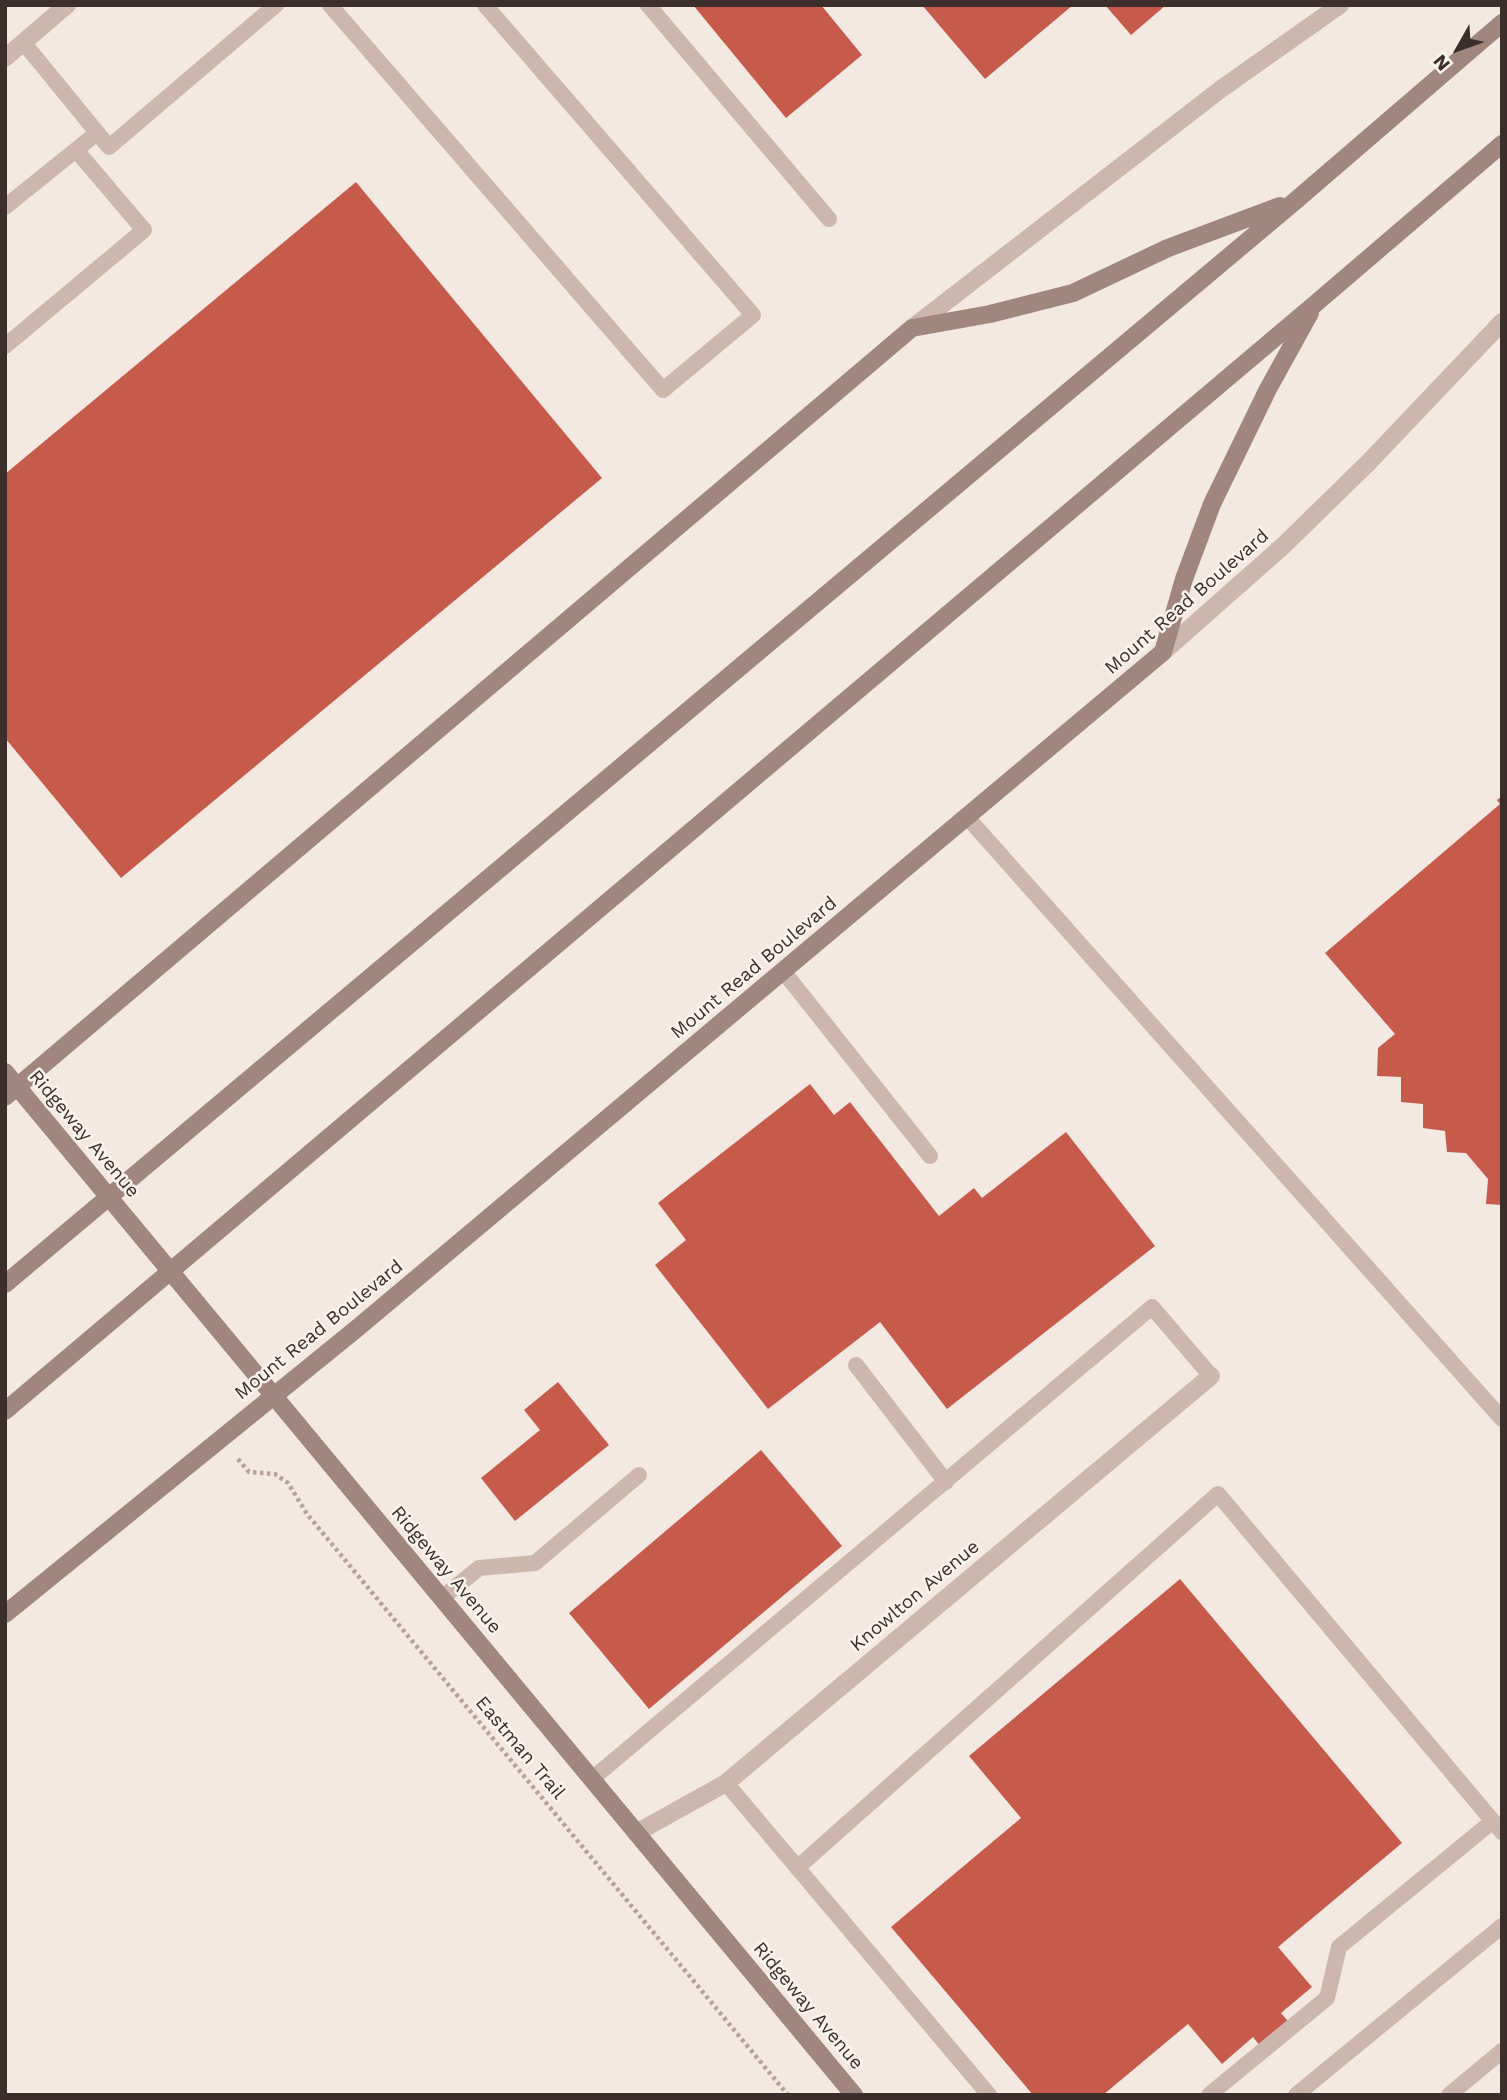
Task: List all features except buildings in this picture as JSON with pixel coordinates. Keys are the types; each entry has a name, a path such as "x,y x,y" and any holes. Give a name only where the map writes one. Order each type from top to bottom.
{"main road":[{"path":"5,1284 1294,202 1502,23"},
{"path":"5,1411 1502,144"},
{"path":"11,1092 912,328 990,314 1073,293 1168,248 1294,202"},
{"path":"1163,652 1184,579 1212,504 1268,389 1315,304"},
{"name":"Mount Read Boulevard","path":"5,1614 355,1330 1163,652"},
{"name":"Ridgeway Avenue","path":"5,1072 11,1092 56,1133 854,2095"}],"street":[{"path":"5,58 67,5"},
{"path":"912,328 1221,89 1340,5"},
{"name":"Mount Read Boulevard","path":"1163,652 1283,546 1369,462 1502,322"},
{"name":"Knowlton Avenue","path":"636,1833 726,1783 1211,1376"}],"lane":[{"path":"23,43 110,147 276,5"},
{"path":"330,5 663,390 753,316 485,5"},
{"path":"648,5 829,219"},
{"path":"5,207 97,133"},
{"path":"5,346 144,230 76,150"},
{"path":"967,817 1502,1419"},
{"path":"783,971 930,1156"},
{"path":"592,1779 1152,1307 1211,1376"},
{"path":"856,1365 946,1482"},
{"path":"442,1598 479,1568 535,1563 639,1475"},
{"path":"797,1868 1218,1493 1497,1827 1339,1947 1326,1998 1209,2095"},
{"path":"726,1783 989,2095"},
{"path":"1296,2095 1502,1926"},
{"path":"1449,2095 1502,2051"}],"path":[{"name":"Eastman Trail","path":"220,1438 249,1472 275,1474 288,1483 307,1514 788,2095"}]}
